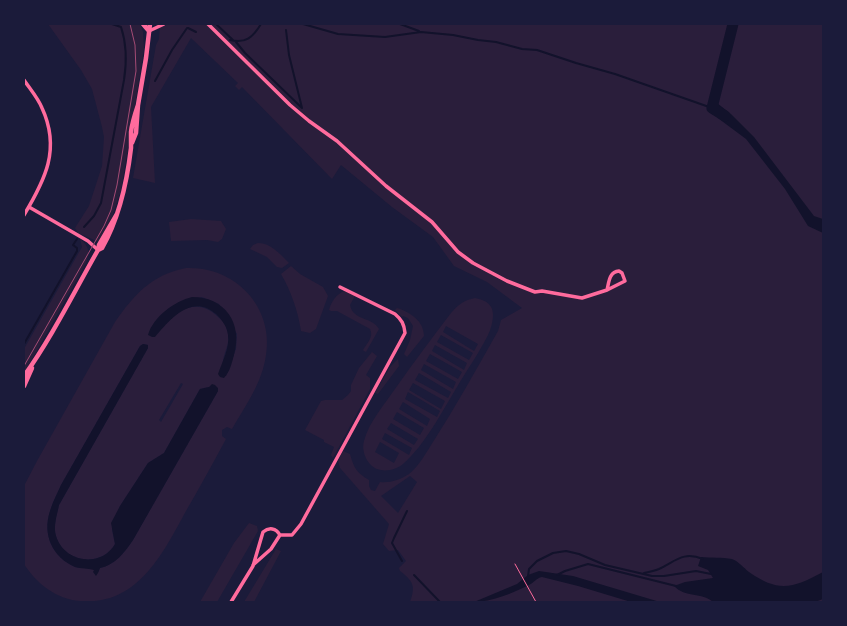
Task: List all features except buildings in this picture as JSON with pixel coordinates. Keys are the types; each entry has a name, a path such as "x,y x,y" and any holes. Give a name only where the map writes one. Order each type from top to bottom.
{"street":[{"path":"143,24 149,31"},
{"path":"24,376 33,364 117,214 124,192 131,146 131,133 138,105 150,24"},
{"path":"149,31 164,24"},
{"path":"208,24 290,105 337,141 391,190 432,222 464,258 507,281 536,292 542,291 582,298 607,290 625,281 622,273 619,271 613,272 607,290"},
{"path":"24,215 45,176 49,160 50,143 46,119 42,108 25,83"},
{"path":"29,207 88,241 98,250"},
{"path":"280,535 292,535 308,513 405,333 404,324 400,318 340,287"},
{"path":"24,386 33,364"},
{"path":"231,602 253,566 263,532 267,529 273,529 278,531 280,535"},
{"path":"253,566 271,549 280,535"}],"path":[{"path":"515,564 536,602"}],"shaded area":[{"path":"48,24 140,24 143,32 144,49 135,106 129,132 128,149 121,190 112,217 98,242 78,233 75,228 89,206 102,166 104,137 102,127 92,89 81,70"},
{"path":"160,24 823,24 823,602 410,602 413,592 412,584 399,568 406,561 398,550 389,551 383,544 389,524 340,468 338,461 343,451 350,454 356,469 361,475 369,480 371,490 375,491 380,482 395,481 409,474 422,459 450,415 498,331 501,320 522,308 487,282 454,266 433,237 392,207 341,165 332,179 242,87 239,90 235,86 238,83 191,38 151,107 155,183 133,178 156,45 159,39","holes":["410,476 417,482 398,513 381,496"]},
{"path":"717,103 731,114 754,137 814,216 823,219 823,233 808,226 785,189 746,139 711,113 712,108"},
{"path":"191,219 221,221 226,229 222,239 218,242 207,240 171,241 169,222"},
{"path":"80,239 88,250 86,263 24,372 24,349 82,247"},
{"path":"263,243 271,247 289,263 282,268 277,267 267,257 250,249 253,245"},
{"path":"291,266 300,274 323,287 328,296 316,329 310,333 301,331 294,301 281,274"},
{"path":"186,268 205,269 222,275 237,283 249,295 259,309 265,325 267,342 263,370 251,396 232,429 227,427 222,430 222,436 226,439 168,543 146,574 133,586 118,595 100,600 71,600 55,594 41,584 24,564 24,486 115,322 129,303 144,288 153,281 174,271","holes":["202,297 219,304 237,334 236,349 226,376 223,363 228,334 224,324 217,316 210,311 197,307 184,310 171,318 166,324 156,322 167,310 176,304","143,344 148,345 148,348 59,505 55,524 56,536 60,545 74,557 92,559 101,557 109,552 115,544 112,530 120,506 148,463 164,453 200,389 209,387 218,391 127,549 115,561 100,568 98,572 91,568 75,567 61,558 55,552 51,544 48,536 49,514 61,485 140,346","181,383 183,384 161,422 159,420"]},
{"path":"345,291 355,296 350,305 355,314 372,322 379,329 366,352 363,350 371,337 370,329 337,311 329,310 335,298"},
{"path":"192,297 204,298 222,307 229,314 233,323 236,332 236,343 228,373 224,378 220,377 218,374 227,350 227,332 225,326 216,314 207,308 198,306 190,307 175,316 155,337 148,335 151,328 160,316 172,306"},
{"path":"475,298 485,301 490,305 493,311 491,328 481,348 432,428 411,457 394,469 383,470 373,467 364,453 363,445 366,434 373,420 451,313 462,303","holes":["446,326 478,344 474,351 443,332","441,335 473,353 469,360 437,342","435,345 467,363 464,370 432,351","430,354 462,372 458,379 426,361","424,364 456,382 453,389 421,370","419,373 451,392 448,398 415,380","413,383 445,401 441,409 409,390","408,392 440,411 437,417 405,399","403,402 430,419 427,426 399,409","397,412 424,428 420,435 393,419","391,423 418,439 414,445 387,429","385,433 412,448 409,455 382,439","380,442 399,453 394,463 375,452"]},
{"path":"397,308 407,312 422,326 424,336 407,357 404,354 410,340 413,326 408,318 402,317 395,310"},
{"path":"143,344 148,345 148,348 59,505 55,532 60,545 67,552 75,557 93,559 101,557 109,552 115,544 111,523 120,506 148,463 164,453 200,389 209,387 212,384 218,388 218,391 133,540 115,561 100,568 96,576 93,572 94,570 75,567 67,563 55,552 48,536 49,514 61,485 140,346"},
{"path":"372,352 377,356 366,375 370,378 370,389 333,458 331,455 334,447 305,430 321,401 342,400 348,395 351,391 351,385 359,368"},
{"path":"398,359 399,366 378,394 375,393 390,367"},
{"path":"249,523 257,526 258,531 217,602 200,602 234,543"},
{"path":"276,549 281,551 254,602 244,602"},
{"path":"701,557 732,559 760,579 769,583 786,586 803,582 823,572 823,599 815,602 713,602 704,597 688,594 678,590 674,586 685,582 713,578 708,570 698,566"},
{"path":"539,571 573,576 660,602 631,602 542,577 509,594 495,599 474,602 517,584 528,575"}],"waterway":[{"path":"84,227 94,216 101,203 125,73 126,53 123,34 121,27 112,24"},
{"path":"216,24 233,40"},
{"path":"230,40 245,40 252,36 261,24"},
{"path":"303,24 338,34 385,37 421,32 453,35 496,42 522,49 537,50 615,74 712,108"},
{"path":"400,24 419,31"},
{"path":"725,116 712,108 733,24"},
{"path":"155,81 172,50 187,28 196,32"},
{"path":"236,42 245,53 302,108 289,55 286,30"},
{"path":"24,344 77,251 77,248 73,245 77,239"},
{"path":"402,561 392,543 407,511"},
{"path":"528,576 529,569 537,561 553,553 566,551 579,554 605,565 652,576 664,576 696,571 711,574"},
{"path":"644,573 659,569 680,558 690,556 703,559"},
{"path":"557,575 588,564 676,586"},
{"path":"414,575 440,602"}],"tram line":[{"path":"24,366 104,226 111,210 117,185 136,71 135,45 130,24"}]}
